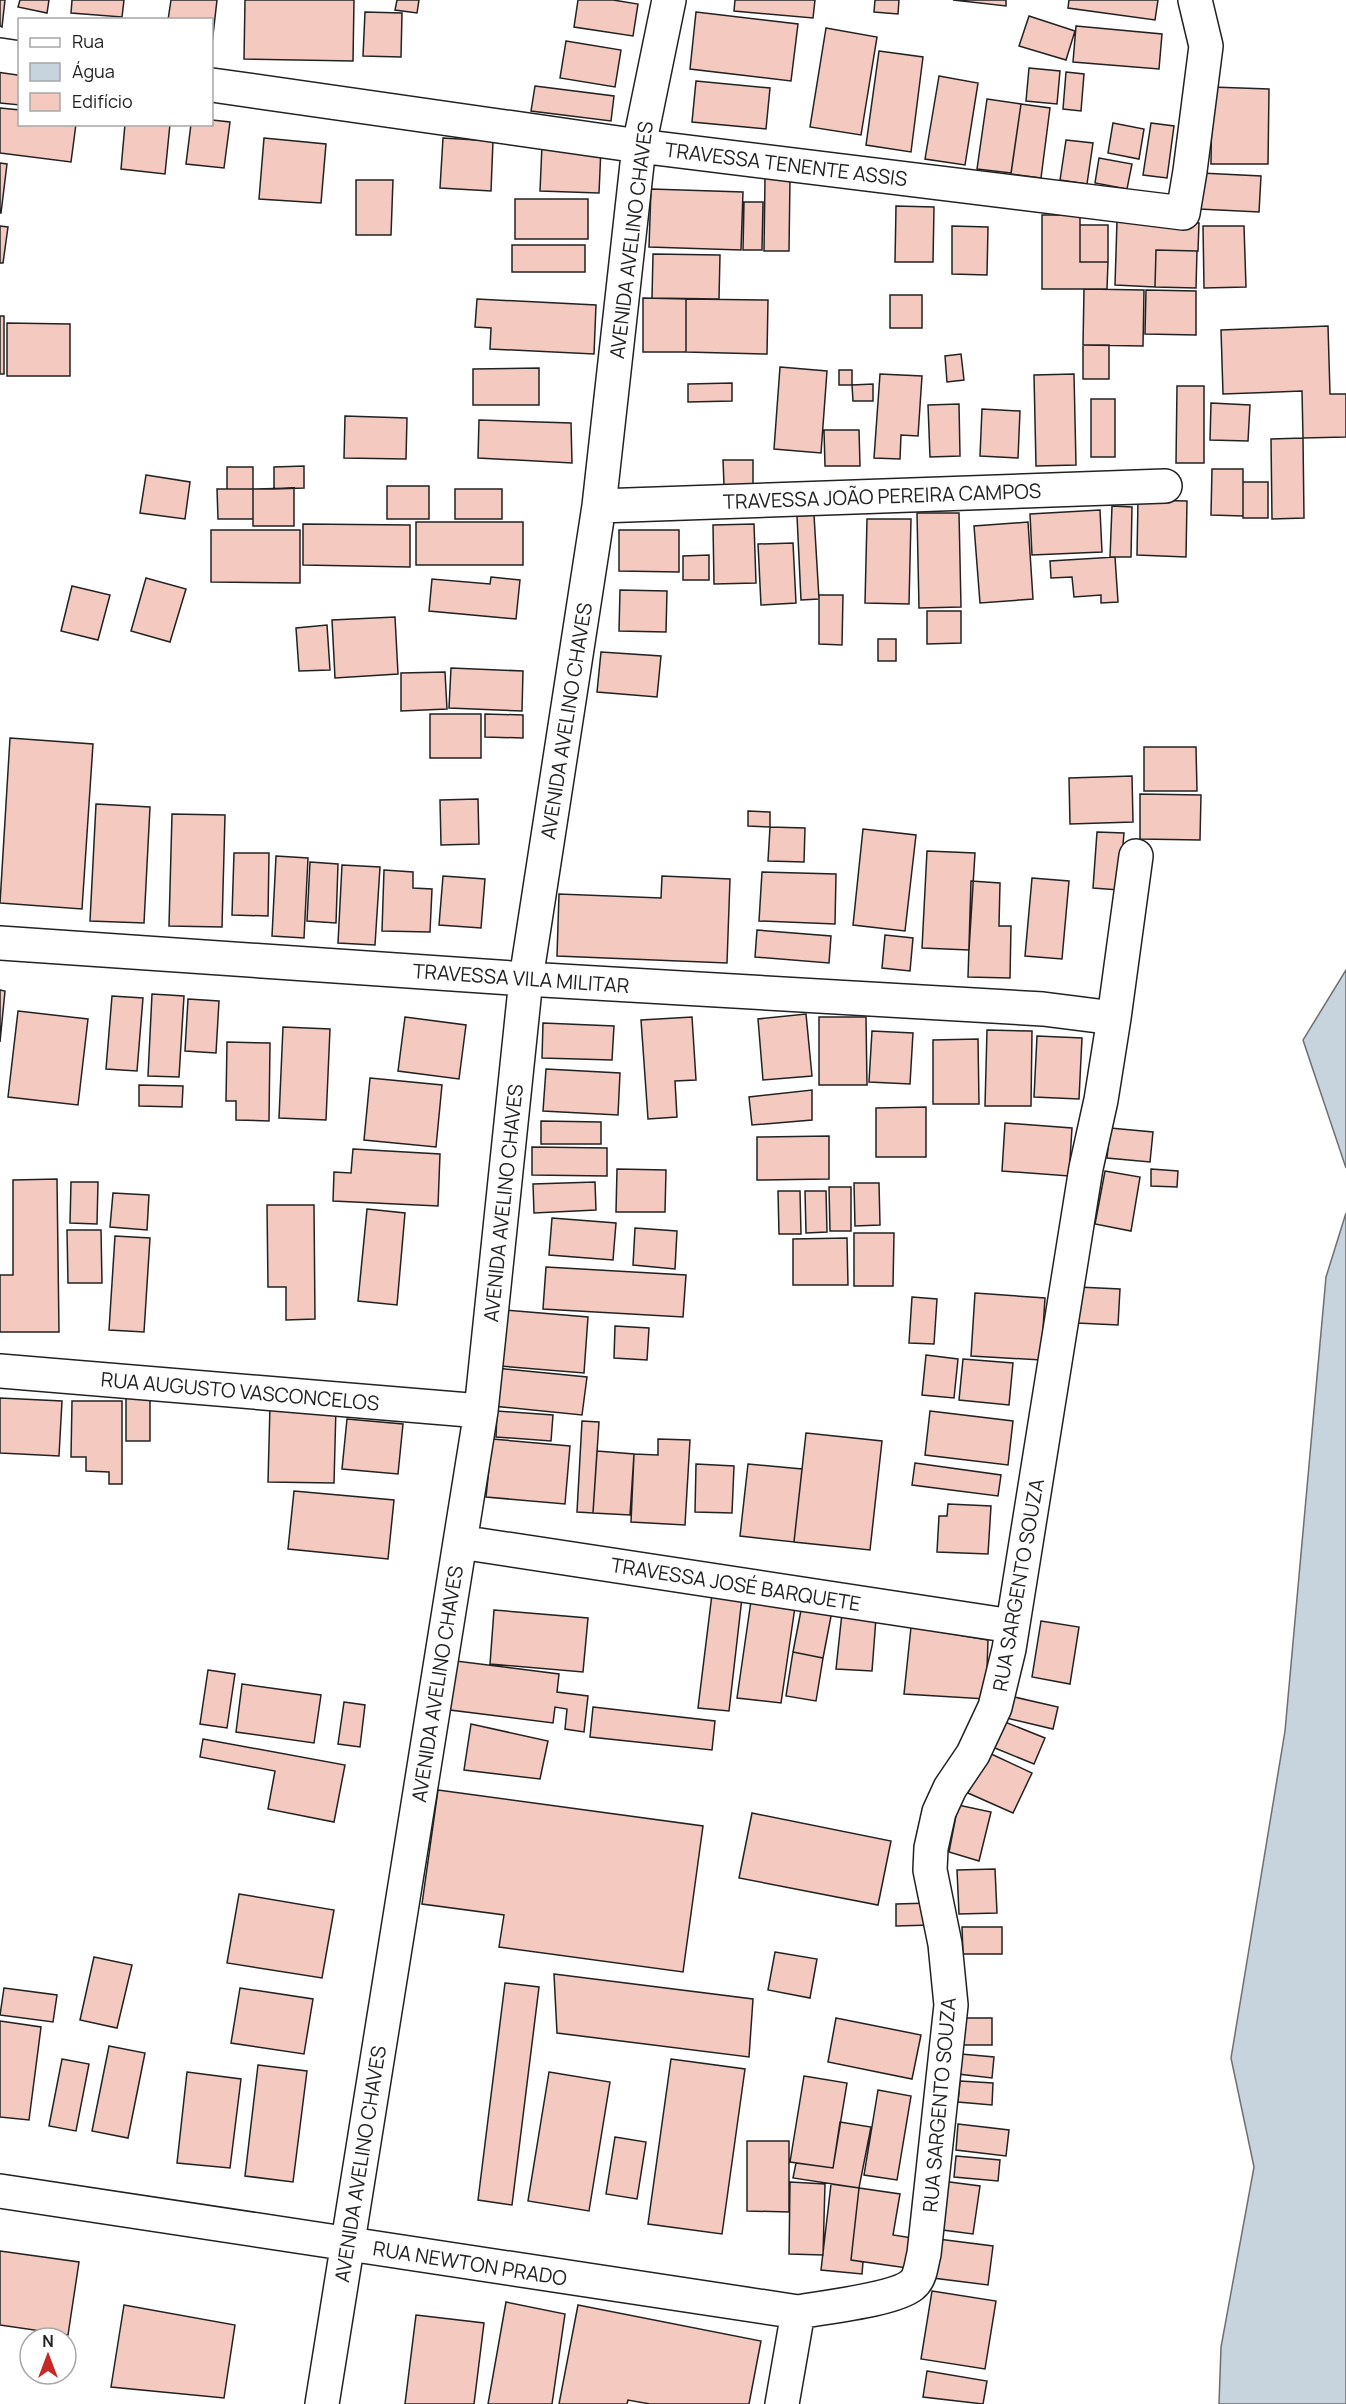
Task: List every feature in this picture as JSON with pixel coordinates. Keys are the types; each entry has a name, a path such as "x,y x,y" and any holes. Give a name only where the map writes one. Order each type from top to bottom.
{"street":[{"name":"AVENIDA AVELINO CHAVES","path":"322,2404 481,1412 526,979 599,506 639,147 669,0"},
{"name":"TRAVESSA TENENTE ASSIS","path":"213,85 639,147 1183,213 1206,46 1195,0"},
{"path":"0,55 18,58"},
{"name":"TRAVESSA JOÃO PEREIRA CAMPOS","path":"599,506 1165,486"},
{"name":"RUA SARGENTO SOUZA","path":"798,2312 893,2294 912,2285 918,2278 924,2254 951,2005 945,1944 930,1870 931,1848 939,1812 950,1788 973,1754 995,1707 1009,1650 1086,1168 1101,1100 1136,856"},
{"name":"TRAVESSA VILA MILITAR","path":"0,942 526,979 1043,1010 1114,1018"},
{"name":"RUA AUGUSTO VASCONCELOS","path":"0,1371 481,1412"},
{"name":"TRAVESSA JOSÉ BARQUETE","path":"460,1542 1012,1626"},
{"name":"RUA NEWTON PRADO","path":"0,2191 798,2312"},
{"path":"782,2404 798,2312"}],"water":[{"path":"1346,970 1346,1168 1303,1040"},
{"path":"1346,1213 1346,2404 1219,2404 1221,2347 1254,2167 1231,2058 1285,1731 1326,1277"}],"building":[{"path":"0,0 5,0 2,27 0,26"},
{"path":"20,0 49,0 47,13 18,7"},
{"path":"72,0 124,0 122,17 71,13"},
{"path":"171,0 217,0 213,35 213,18 168,18"},
{"path":"245,0 354,0 353,61 244,59"},
{"path":"397,0 419,0 417,13 395,10"},
{"path":"578,0 613,0 638,4 633,36 574,27"},
{"path":"735,0 815,0 813,18 734,11"},
{"path":"875,0 899,0 898,14 874,12"},
{"path":"953,0 1006,0 1006,6"},
{"path":"1069,0 1158,0 1155,20 1068,8"},
{"path":"365,12 402,13 401,57 363,56"},
{"path":"696,12 798,24 791,81 690,69"},
{"path":"1029,16 1075,31 1066,60 1019,46"},
{"path":"1076,26 1162,34 1159,69 1073,62"},
{"path":"826,28 877,37 861,135 810,127"},
{"path":"566,41 621,50 615,87 560,78"},
{"path":"879,51 923,57 911,152 866,145"},
{"path":"0,65 18,68 18,105 0,103"},
{"path":"1029,68 1060,71 1057,104 1026,101"},
{"path":"1066,72 1084,74 1081,111 1063,109"},
{"path":"939,76 978,83 965,165 925,159"},
{"path":"696,81 770,88 766,129 692,122"},
{"path":"535,86 614,96 611,121 531,111"},
{"path":"1212,87 1269,89 1268,164 1211,164"},
{"path":"987,99 1021,104 1011,173 977,169"},
{"path":"1021,104 1050,108 1041,178 1011,174"},
{"path":"0,108 18,110 18,126 76,126 71,162 0,153"},
{"path":"213,120 230,122 224,168 186,164 191,126 213,126"},
{"path":"1113,123 1144,129 1139,159 1108,153"},
{"path":"1151,123 1174,126 1167,178 1143,175"},
{"path":"125,126 170,126 165,174 121,169"},
{"path":"264,138 326,144 321,203 259,199"},
{"path":"443,138 493,141 491,191 440,188"},
{"path":"1066,140 1093,143 1087,184 1060,180"},
{"path":"542,145 601,148 599,193 540,191"},
{"path":"1099,158 1132,164 1127,189 1095,183"},
{"path":"0,163 7,164 1,213 0,213"},
{"path":"1201,173 1261,176 1259,212 1199,209"},
{"path":"765,178 790,178 789,251 764,251"},
{"path":"356,180 393,180 391,235 356,235"},
{"path":"651,189 743,192 741,250 649,247"},
{"path":"515,199 588,199 588,239 515,239"},
{"path":"744,202 763,202 762,250 743,250"},
{"path":"896,206 934,207 933,262 895,262"},
{"path":"1042,215 1080,215 1080,262 1108,262 1107,289 1042,289"},
{"path":"1117,221 1199,223 1198,251 1156,250 1155,287 1115,285"},
{"path":"1080,225 1108,225 1108,262 1080,262"},
{"path":"0,226 8,227 3,263 0,263"},
{"path":"952,226 988,227 987,275 952,274"},
{"path":"1203,226 1244,226 1246,287 1204,288"},
{"path":"512,245 585,245 585,272 512,272"},
{"path":"1156,250 1197,251 1196,288 1155,287"},
{"path":"653,254 720,255 719,299 652,298"},
{"path":"1084,289 1144,290 1143,346 1083,345"},
{"path":"1146,290 1196,291 1196,335 1145,334"},
{"path":"890,295 922,295 922,328 890,328"},
{"path":"643,298 686,299 686,352 643,352"},
{"path":"477,299 596,305 594,354 490,349 491,328 475,327"},
{"path":"686,299 768,300 767,354 686,352"},
{"path":"0,316 4,316 4,374 0,374"},
{"path":"7,323 70,324 70,376 7,376"},
{"path":"1328,326 1330,394 1346,394 1346,437 1303,438 1302,391 1223,394 1221,330"},
{"path":"1083,345 1109,345 1109,379 1083,379"},
{"path":"961,354 964,380 947,382 945,356"},
{"path":"780,367 827,371 821,453 774,449"},
{"path":"539,368 539,405 473,405 473,369"},
{"path":"839,370 852,370 852,385 839,385"},
{"path":"880,374 922,376 918,436 901,435 900,459 874,458"},
{"path":"1074,374 1076,465 1036,466 1034,375"},
{"path":"732,383 732,401 688,402 688,384"},
{"path":"873,384 873,401 853,401 852,385"},
{"path":"1177,386 1204,386 1204,463 1176,463"},
{"path":"1091,399 1115,399 1115,457 1091,457"},
{"path":"1211,403 1250,405 1248,441 1210,440"},
{"path":"959,404 960,456 930,457 928,405"},
{"path":"982,409 1020,411 1018,458 980,456"},
{"path":"345,416 407,418 406,459 344,458"},
{"path":"479,420 571,423 572,463 478,458"},
{"path":"824,430 859,430 860,466 825,466"},
{"path":"1303,438 1304,518 1272,519 1271,439"},
{"path":"723,460 753,460 753,485 724,485"},
{"path":"304,466 304,488 274,489 274,467"},
{"path":"227,467 253,467 253,489 227,489"},
{"path":"1212,469 1243,469 1243,516 1211,515"},
{"path":"146,475 190,482 185,519 140,513"},
{"path":"1243,482 1268,482 1268,518 1243,518"},
{"path":"387,486 429,486 429,519 387,519"},
{"path":"294,488 294,526 253,526 253,489"},
{"path":"217,489 253,489 253,519 218,519"},
{"path":"455,489 502,489 502,519 455,519"},
{"path":"1138,500 1187,501 1186,557 1137,555"},
{"path":"1112,506 1132,507 1131,557 1110,557"},
{"path":"1100,510 1102,552 1032,555 1030,514"},
{"path":"917,513 959,513 961,607 919,608"},
{"path":"814,515 819,599 801,600 797,516"},
{"path":"867,519 911,519 909,604 865,603"},
{"path":"416,522 523,522 523,565 416,565"},
{"path":"1028,522 1033,599 980,603 974,526"},
{"path":"303,524 410,525 410,567 303,565"},
{"path":"754,524 756,583 714,584 713,525"},
{"path":"211,530 300,530 300,583 211,582"},
{"path":"619,530 679,530 679,572 619,571"},
{"path":"793,543 796,603 761,605 758,544"},
{"path":"709,555 709,580 683,580 683,556"},
{"path":"1115,557 1118,602 1101,603 1101,595 1074,597 1072,577 1051,578 1050,561"},
{"path":"491,577 520,580 516,619 429,611 432,579 490,584"},
{"path":"146,578 186,589 170,642 131,631"},
{"path":"72,586 110,595 98,640 61,631"},
{"path":"620,590 667,591 666,632 619,631"},
{"path":"819,595 843,595 842,645 819,644"},
{"path":"927,611 961,611 961,643 927,644"},
{"path":"395,617 398,674 335,678 332,620"},
{"path":"327,625 330,670 299,671 296,628"},
{"path":"878,639 896,639 896,661 878,661"},
{"path":"601,652 661,656 657,697 597,692"},
{"path":"451,668 523,671 522,711 449,708"},
{"path":"445,672 447,709 401,711 401,673"},
{"path":"430,714 481,714 481,758 430,758"},
{"path":"485,714 523,715 523,738 485,737"},
{"path":"10,738 93,744 82,909 0,903"},
{"path":"1144,747 1196,747 1197,791 1144,791"},
{"path":"1132,776 1133,822 1070,824 1069,778"},
{"path":"1140,794 1201,795 1200,840 1140,839"},
{"path":"478,799 479,844 441,845 440,800"},
{"path":"96,804 150,807 144,923 90,921"},
{"path":"748,811 770,812 770,827 748,826"},
{"path":"172,814 225,815 222,927 169,926"},
{"path":"770,827 805,828 804,862 768,861"},
{"path":"863,829 916,835 905,931 853,925"},
{"path":"1097,832 1124,833 1119,890 1093,888"},
{"path":"927,851 975,853 969,950 922,948"},
{"path":"234,853 269,853 268,916 232,915"},
{"path":"276,856 308,858 304,938 272,936"},
{"path":"310,862 338,864 336,923 307,921"},
{"path":"342,865 380,867 375,945 338,943"},
{"path":"384,870 413,872 413,888 432,889 430,932 382,931"},
{"path":"762,872 836,874 835,924 759,921"},
{"path":"443,876 485,879 481,928 439,925"},
{"path":"662,876 730,879 727,963 557,956 559,894 661,898"},
{"path":"1032,878 1069,881 1062,959 1025,956"},
{"path":"971,881 1000,883 999,926 1011,926 1010,978 968,977"},
{"path":"757,930 831,936 829,963 755,957"},
{"path":"885,935 913,938 910,971 882,968"},
{"path":"0,990 5,991 0,1042"},
{"path":"152,994 184,996 179,1077 148,1076"},
{"path":"112,996 143,998 137,1071 106,1069"},
{"path":"188,999 219,1001 216,1053 185,1051"},
{"path":"18,1011 88,1019 78,1105 8,1097"},
{"path":"806,1014 812,1076 763,1080 758,1019"},
{"path":"405,1017 466,1025 459,1079 398,1071"},
{"path":"692,1017 696,1080 675,1081 677,1117 648,1119 641,1020"},
{"path":"819,1017 866,1017 867,1085 819,1085"},
{"path":"543,1023 614,1026 612,1060 542,1058"},
{"path":"283,1027 330,1029 326,1120 279,1118"},
{"path":"987,1030 1032,1031 1031,1106 985,1106"},
{"path":"872,1031 913,1033 910,1084 869,1082"},
{"path":"1037,1036 1082,1038 1079,1099 1034,1097"},
{"path":"978,1039 979,1104 933,1104 933,1040"},
{"path":"227,1042 270,1043 269,1121 236,1120 236,1101 226,1101"},
{"path":"546,1069 620,1073 618,1115 543,1111"},
{"path":"370,1078 442,1085 436,1147 364,1140"},
{"path":"139,1085 183,1086 182,1107 139,1106"},
{"path":"812,1090 812,1120 752,1125 749,1097"},
{"path":"926,1107 926,1157 876,1157 876,1108"},
{"path":"541,1121 601,1122 601,1144 541,1144"},
{"path":"1005,1123 1072,1128 1069,1176 1002,1171"},
{"path":"1110,1128 1153,1132 1150,1162 1107,1158"},
{"path":"829,1136 829,1179 757,1180 757,1137"},
{"path":"532,1147 607,1148 607,1176 532,1175"},
{"path":"353,1149 440,1154 438,1206 333,1201 334,1172 351,1173"},
{"path":"617,1169 666,1170 665,1212 616,1212"},
{"path":"1151,1169 1178,1171 1177,1187 1151,1186"},
{"path":"1105,1171 1140,1177 1131,1231 1095,1224"},
{"path":"57,1179 59,1332 0,1332 0,1275 13,1275 13,1180"},
{"path":"71,1182 98,1182 97,1224 70,1223"},
{"path":"595,1182 596,1210 534,1213 533,1184"},
{"path":"854,1183 879,1183 880,1225 855,1226"},
{"path":"829,1187 851,1187 851,1231 830,1231"},
{"path":"778,1191 800,1191 801,1234 779,1234"},
{"path":"805,1191 826,1191 827,1232 806,1233"},
{"path":"113,1193 149,1195 147,1230 110,1227"},
{"path":"267,1205 314,1205 315,1319 286,1320 286,1287 268,1287"},
{"path":"367,1209 405,1213 397,1305 358,1301"},
{"path":"552,1218 616,1223 613,1260 549,1255"},
{"path":"635,1228 677,1231 675,1269 633,1265"},
{"path":"67,1230 101,1230 102,1283 68,1283"},
{"path":"854,1233 894,1233 893,1286 854,1286"},
{"path":"115,1236 150,1238 144,1332 109,1330"},
{"path":"847,1238 848,1285 793,1285 793,1239"},
{"path":"546,1267 686,1275 683,1317 543,1309"},
{"path":"1078,1287 1120,1289 1118,1325 1077,1323"},
{"path":"975,1293 1045,1298 1041,1360 971,1356"},
{"path":"912,1297 937,1299 934,1344 909,1343"},
{"path":"504,1310 588,1317 584,1373 500,1366"},
{"path":"615,1326 649,1328 647,1360 614,1358"},
{"path":"926,1355 958,1359 954,1398 922,1395"},
{"path":"963,1359 1013,1363 1009,1405 959,1400"},
{"path":"496,1368 587,1377 582,1415 492,1406"},
{"path":"0,1398 62,1401 59,1456 0,1453"},
{"path":"126,1398 150,1398 150,1441 126,1441"},
{"path":"72,1401 122,1401 122,1484 109,1484 109,1472 86,1471 86,1457 71,1457"},
{"path":"270,1405 336,1407 334,1483 268,1482"},
{"path":"497,1411 553,1415 551,1441 496,1437"},
{"path":"930,1411 1013,1421 1008,1465 925,1455"},
{"path":"347,1419 403,1424 398,1474 342,1469"},
{"path":"582,1421 599,1422 593,1513 577,1512"},
{"path":"806,1433 882,1441 870,1550 794,1542"},
{"path":"492,1439 570,1446 565,1504 486,1497"},
{"path":"658,1439 690,1440 685,1525 631,1522 634,1454 658,1455"},
{"path":"597,1451 634,1454 630,1515 593,1513"},
{"path":"915,1463 1001,1475 998,1496 912,1485"},
{"path":"696,1464 734,1466 732,1513 695,1512"},
{"path":"748,1464 802,1469 794,1542 740,1536"},
{"path":"294,1491 394,1500 388,1559 288,1549"},
{"path":"948,1504 991,1506 988,1554 937,1552 939,1516 947,1516"},
{"path":"713,1586 743,1589 729,1711 698,1708"},
{"path":"752,1594 796,1600 781,1703 737,1698"},
{"path":"802,1605 832,1611 823,1658 793,1652"},
{"path":"494,1610 588,1618 583,1672 490,1664"},
{"path":"842,1613 876,1618 872,1671 836,1669"},
{"path":"1041,1621 1079,1627 1070,1684 1032,1677"},
{"path":"911,1627 988,1640 986,1699 904,1694"},
{"path":"793,1652 823,1658 816,1701 786,1696"},
{"path":"456,1661 559,1674 557,1692 588,1696 584,1732 565,1729 567,1709 555,1707 553,1723 450,1710"},
{"path":"208,1670 235,1674 227,1728 200,1724"},
{"path":"242,1684 321,1695 314,1743 236,1732"},
{"path":"1010,1696 1058,1707 1053,1729 1006,1718"},
{"path":"344,1702 365,1705 360,1747 338,1744"},
{"path":"593,1707 715,1721 712,1750 590,1737"},
{"path":"1000,1720 1045,1738 1034,1764 990,1746"},
{"path":"471,1724 548,1741 540,1779 464,1770"},
{"path":"203,1739 345,1765 334,1822 268,1809 275,1771 200,1757"},
{"path":"987,1752 1032,1773 1013,1813 968,1793"},
{"path":"438,1790 703,1826 683,1972 499,1947 504,1915 422,1904"},
{"path":"958,1805 991,1812 979,1861 949,1852"},
{"path":"752,1813 891,1841 878,1905 739,1878"},
{"path":"995,1869 997,1913 959,1914 957,1870"},
{"path":"239,1894 334,1910 322,1978 227,1963"},
{"path":"930,1903 931,1925 896,1926 896,1904"},
{"path":"962,1927 1002,1927 1002,1954 963,1954"},
{"path":"775,1952 817,1959 810,1998 768,1990"},
{"path":"94,1957 132,1965 117,2028 80,2020"},
{"path":"554,1974 753,1999 749,2057 557,2033"},
{"path":"505,1983 539,1987 512,2205 478,2200"},
{"path":"4,1988 57,1995 53,2022 0,2015"},
{"path":"240,1988 313,1999 304,2054 231,2043"},
{"path":"836,2018 921,2035 912,2079 828,2062"},
{"path":"963,2018 992,2018 992,2045 962,2045"},
{"path":"0,2021 41,2027 29,2120 0,2117"},
{"path":"109,2046 145,2053 128,2138 92,2131"},
{"path":"961,2054 994,2057 992,2078 958,2074"},
{"path":"62,2059 89,2064 76,2131 49,2126"},
{"path":"671,2059 745,2069 722,2234 648,2224"},
{"path":"258,2065 307,2071 293,2182 245,2176"},
{"path":"187,2072 241,2079 230,2168 177,2163"},
{"path":"549,2072 610,2082 589,2211 528,2201"},
{"path":"804,2076 847,2083 833,2168 790,2162"},
{"path":"960,2081 993,2083 992,2105 958,2102"},
{"path":"878,2090 911,2096 897,2180 864,2175"},
{"path":"840,2122 871,2127 859,2188 793,2178 796,2163 833,2168"},
{"path":"958,2124 1009,2130 1006,2156 956,2150"},
{"path":"615,2137 646,2142 637,2199 606,2194"},
{"path":"747,2141 789,2141 789,2212 747,2211"},
{"path":"956,2156 1000,2160 998,2181 954,2177"},
{"path":"942,2181 980,2186 973,2234 935,2229"},
{"path":"790,2182 825,2184 823,2255 789,2254"},
{"path":"831,2184 859,2188 851,2260 863,2262 862,2274 821,2270"},
{"path":"859,2188 900,2194 893,2235 918,2239 914,2269 851,2260"},
{"path":"938,2239 993,2246 988,2285 933,2278"},
{"path":"0,2251 79,2262 69,2326 18,2328 0,2325"},
{"path":"932,2291 996,2301 985,2369 921,2359"},
{"path":"506,2302 565,2314 552,2404 488,2404"},
{"path":"124,2305 235,2325 224,2398 111,2387"},
{"path":"578,2305 761,2341 749,2404 650,2404 628,2400 627,2404 559,2404"},
{"path":"416,2315 484,2323 474,2404 405,2404"},
{"path":"927,2371 987,2381 983,2404 923,2397"}]}
